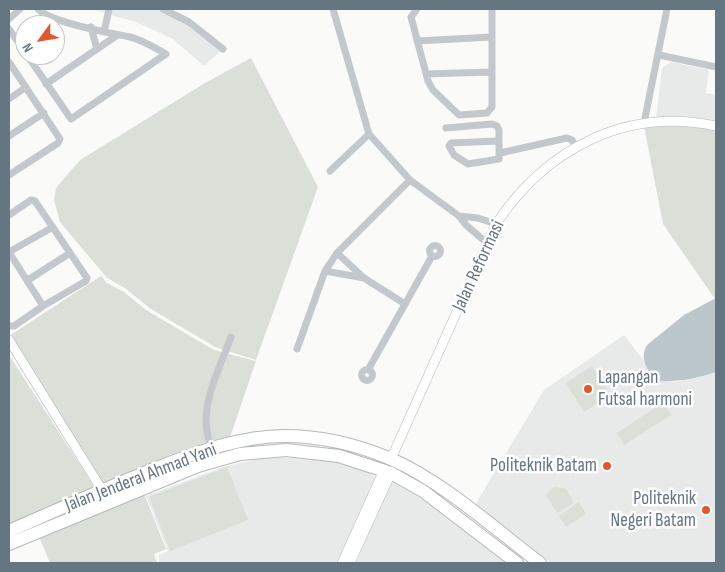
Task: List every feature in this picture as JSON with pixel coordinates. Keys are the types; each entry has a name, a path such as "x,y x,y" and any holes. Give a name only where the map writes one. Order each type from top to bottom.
{"highway":[{"name":"Jalan Jenderal Ahmad Yani","path":"9,544 33,527 102,490 193,454 254,439 284,436 342,443 392,459 427,478 540,563"},
{"name":"Jalan Jenderal Ahmad Yani","path":"9,531 33,527 198,466 240,454 295,451 339,456 388,471 423,491 517,563"}],"street":[{"path":"9,19 20,9"},
{"path":"38,9 46,15"},
{"path":"104,32 109,9"},
{"path":"163,9 189,22 223,49"},
{"path":"334,9 369,134 410,180 459,216 466,225 487,243"},
{"path":"417,9 411,18 426,74 433,90 454,113 464,115 490,111 492,9"},
{"path":"644,123 667,9"},
{"path":"34,65 71,119 166,54 131,38 116,36 91,27 65,22"},
{"path":"91,27 97,49"},
{"path":"46,84 116,36"},
{"path":"417,41 492,37"},
{"path":"659,55 716,68"},
{"path":"9,62 59,136 59,141 9,176"},
{"path":"426,74 491,72"},
{"path":"9,99 26,87"},
{"path":"9,136 44,113"},
{"name":"Jalan Reformasi","path":"392,459 496,224 508,205 532,179 576,147 602,134 644,123 702,123 716,126"},
{"path":"446,128 495,124 498,128 500,153 498,161 470,164 454,155 449,146 454,142 498,141"},
{"path":"330,171 369,134"},
{"path":"500,153 566,138 572,140 576,147"},
{"path":"297,349 325,271 336,253 410,180"},
{"path":"9,215 34,200 85,274 86,281 43,304 14,326 9,326"},
{"path":"459,216 478,218 496,224"},
{"path":"43,304 9,252 53,227"},
{"path":"28,280 70,253"},
{"path":"336,253 364,278 405,304"},
{"path":"368,370 432,256"},
{"path":"325,271 364,278"},
{"path":"213,449 209,441 207,413 212,388 231,338"},
{"path":"9,340 102,490"},
{"path":"342,563 388,471"},
{"path":"350,563 388,471"}],"shaded area":[{"path":"91,9 163,9 176,14 223,49 204,66 173,39 136,22"},
{"path":"251,58 318,187 256,360 215,347 151,309 125,288 107,278 60,222 54,200 56,188 80,160 205,83"},
{"path":"671,62 709,70 706,93 716,95 716,122 656,118 662,68"},
{"path":"697,124 716,129 715,299 663,224 644,126"},
{"path":"101,276 107,283 124,292 146,310 214,350 256,361 229,440 104,486 9,336"},
{"path":"716,298 716,372 687,380 657,381 645,364 644,355 647,345 684,315"},
{"name":"Politeknik Batam","path":"624,335 644,361 649,373 674,382 698,378 716,372 716,563 551,563 475,505 544,390"},
{"path":"9,355 95,488 9,526"},
{"name":"Lapangan Futsal harmoni","path":"592,366 610,395 584,412 566,383"},
{"path":"664,402 671,415 624,445 617,433"},
{"path":"267,457 313,459 340,463 366,470 377,479 340,563 159,563 159,555 168,551 146,496 223,467"},
{"path":"227,467 248,520 170,551 149,497"},
{"path":"392,477 423,494 514,563 356,563"},
{"path":"554,487 566,489 574,503 557,513 546,495"},
{"path":"143,491 166,549 154,554 157,563 50,563 38,534"},
{"path":"579,502 586,514 566,527 559,516"}],"place":[{"name":"Lapangan Futsal harmoni","path":"588,389"},
{"name":"Politeknik Batam","path":"607,466"},
{"name":"Politeknik Negeri Batam","path":"706,510"}]}
